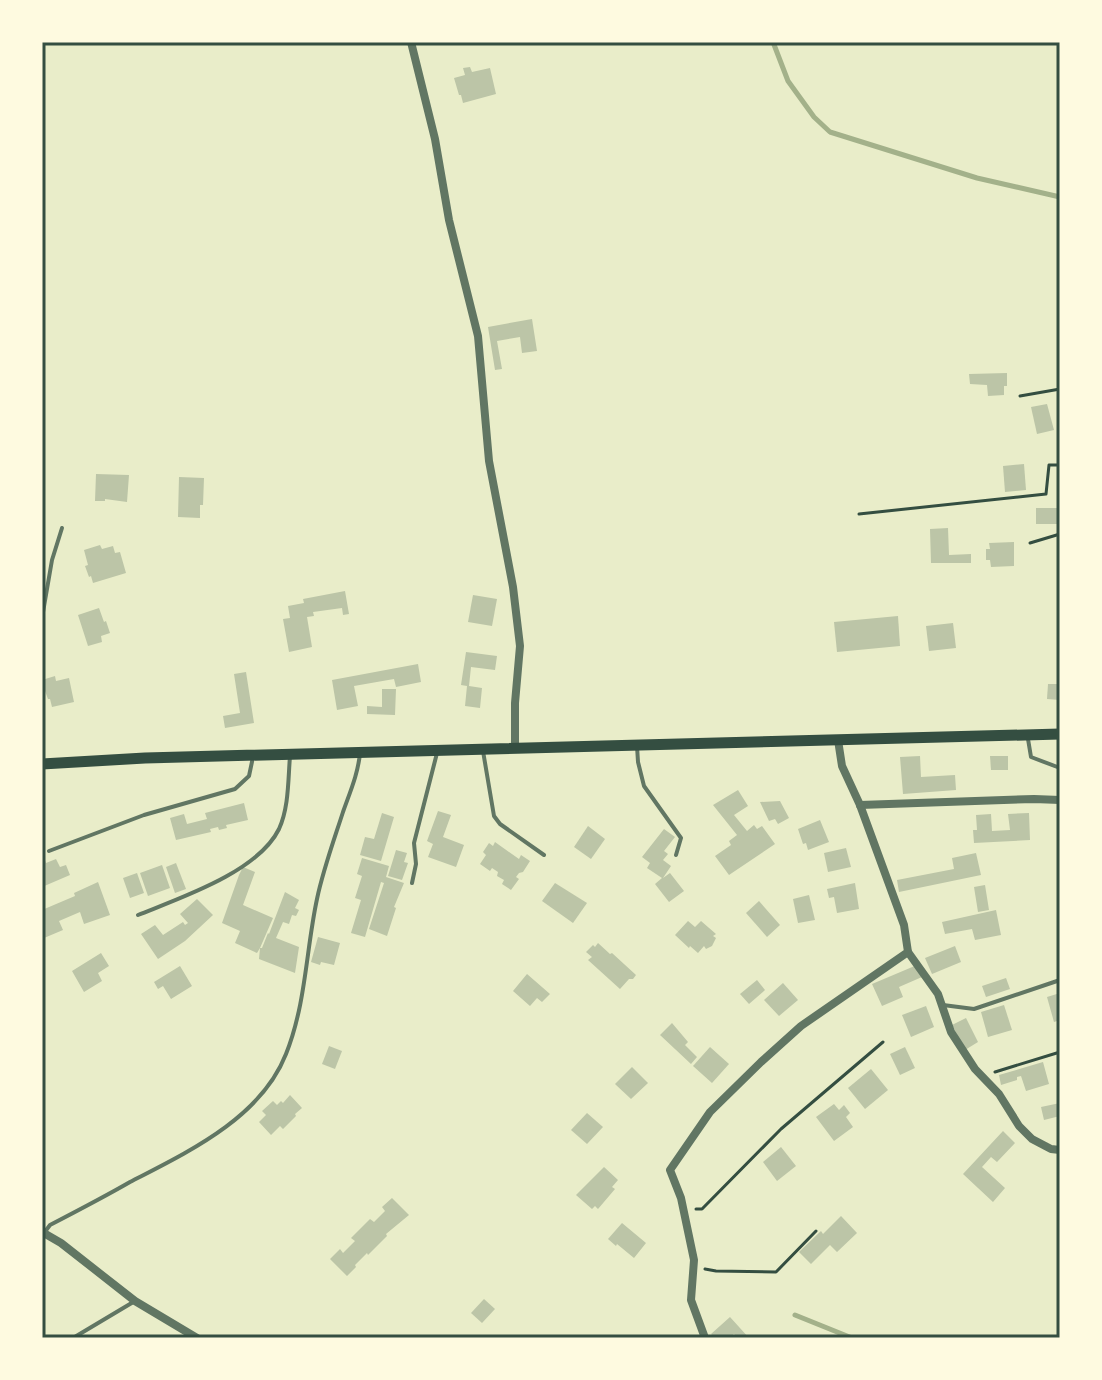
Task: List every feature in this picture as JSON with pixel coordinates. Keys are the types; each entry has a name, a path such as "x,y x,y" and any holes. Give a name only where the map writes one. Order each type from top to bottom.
{"main road":[{"path":"42,764 145,758 1060,734"}],"street":[{"path":"411,42 435,139 449,220 478,336 489,461 513,587 520,646 515,748"},
{"path":"838,740 842,766 860,805 904,925 908,952 938,994 951,1032 975,1069 999,1094 1019,1126 1032,1139 1060,1150"},
{"path":"860,805 1060,800"},
{"path":"705,1338 691,1300 694,1260 681,1198 670,1170 710,1112 801,1026 908,952"},
{"path":"43,1232 135,1301 197,1338"}],"lane":[{"path":"42,618 52,560 62,528"},
{"path":"1027,735 1031,757 1060,768"},
{"path":"637,745 644,786 681,838 676,855"},
{"path":"483,749 494,816 500,824 544,855"},
{"path":"412,883 416,864 414,843 437,750"},
{"path":"43,1232 50,1225 171,1161 223,1128 249,1108 273,1080 286,1055 299,1012 317,896 358,769 360,752"},
{"path":"138,915 201,889 235,871 263,850 279,829 287,802 290,754"},
{"path":"49,851 144,815 235,789 249,776 253,755"},
{"path":"942,1005 974,1009 1060,980"},
{"path":"73,1338 135,1301"}],"path":[{"path":"1020,396 1060,389"},
{"path":"859,514 1046,494 1049,465 1060,465"},
{"path":"1030,543 1060,534"},
{"path":"684,1210 702,1209 781,1129 883,1042"},
{"path":"982,1076 1060,1052"},
{"path":"693,1266 716,1271 776,1272 816,1231"}],"building":[{"path":"470,67 472,72 490,68 496,94 463,103 454,78 465,75 463,68"},
{"path":"532,319 537,351 522,353 520,337 497,341 502,369 495,370 488,327"},
{"path":"1007,373 1004,395 988,396 987,385 970,384 969,374"},
{"path":"1047,404 1054,430 1037,434 1031,407"},
{"path":"1024,464 1026,490 1005,492 1003,466"},
{"path":"96,474 129,475 127,502 95,501"},
{"path":"179,477 204,478 200,518 178,517"},
{"path":"1036,508 1060,508 1060,524 1036,524"},
{"path":"948,528 949,555 971,554 971,563 931,563 930,529"},
{"path":"1014,542 1014,566 991,567 990,560 986,560 989,543"},
{"path":"100,545 102,549 113,546 115,553 120,552 126,573 93,583 85,566 88,565 84,550"},
{"path":"345,591 349,614 343,615 342,608 313,612 314,616 307,617 312,647 289,652 283,619 290,618 288,606 304,603 303,599"},
{"path":"473,595 497,599 492,626 468,622"},
{"path":"99,608 110,633 101,636 102,642 88,646 78,615"},
{"path":"898,616 900,646 837,652 834,622"},
{"path":"953,623 956,648 929,651 926,626"},
{"path":"466,652 497,656 495,670 471,667 469,686 482,688 480,708 465,706 467,686 461,685"},
{"path":"418,664 421,682 396,687 394,679 354,686 358,706 337,710 332,680"},
{"path":"246,672 254,723 225,728 223,716 240,713 234,674"},
{"path":"55,676 56,681 69,678 74,702 52,707 45,691 42,692 42,680"},
{"path":"1048,684 1060,684 1060,700 1047,699"},
{"path":"382,689 396,689 395,715 367,714 367,706 382,707"},
{"path":"920,756 921,777 955,775 956,790 903,794 900,757"},
{"path":"990,756 1008,756 1008,770 991,770"},
{"path":"738,790 748,806 734,815 747,831 754,825 757,829 762,826 775,844 729,875 715,856 731,845 729,841 737,835 713,805"},
{"path":"780,801 789,818 778,824 775,819 769,821 760,802"},
{"path":"244,803 248,820 176,840 170,818 184,814 187,824 207,819 205,813"},
{"path":"438,811 451,815 443,837 464,845 456,867 428,857 433,844 427,841"},
{"path":"382,813 394,817 381,861 360,855 365,837 374,839"},
{"path":"1029,813 1030,840 974,843 976,815 991,814 992,831 1010,830 1008,814"},
{"path":"820,820 829,842 808,850 798,829"},
{"path":"588,826 605,839 591,859 574,847"},
{"path":"664,829 675,837 664,851 668,854 663,860 671,866 663,878 670,873 684,891 669,902 655,884 662,878 647,868 650,863 642,857"},
{"path":"495,842 519,859 521,855 530,861 516,877 519,879 511,890 502,884 504,880 497,876 498,872 480,864 489,843 493,846"},
{"path":"846,848 851,867 828,872 824,853"},
{"path":"396,850 407,853 404,862 408,863 402,880 388,876"},
{"path":"976,853 981,875 899,892 897,880 954,869 952,858"},
{"path":"362,858 389,866 386,877 404,883 387,936 369,929 384,883 381,882 365,937 351,933 361,900 355,898 362,876 357,874"},
{"path":"56,859 60,867 66,865 70,875 42,887 42,861 46,863"},
{"path":"176,863 186,889 175,893 166,867"},
{"path":"162,865 170,888 148,896 140,873"},
{"path":"243,867 255,872 243,905 273,918 257,953 235,943 240,931 222,923"},
{"path":"137,873 144,893 130,898 123,878"},
{"path":"98,882 110,915 84,924 80,912 59,921 63,930 44,938 42,910"},
{"path":"555,883 587,903 573,923 542,901"},
{"path":"855,883 859,909 837,913 834,897 829,898 827,889"},
{"path":"985,885 989,910 978,912 974,887"},
{"path":"285,892 299,900 295,908 299,910 296,916 292,915 289,924 283,922 276,938 299,947 295,973 259,959 260,948 269,934"},
{"path":"809,895 815,920 798,923 793,899"},
{"path":"197,899 213,915 185,941 158,959 141,934 155,925 163,935 183,922 185,925 188,923 180,914"},
{"path":"759,901 780,925 767,937 746,913"},
{"path":"996,910 1001,935 975,940 972,929 945,934 942,922"},
{"path":"688,921 695,927 701,921 716,934 712,946 706,949 704,946 698,953 675,935"},
{"path":"318,937 340,943 334,965 311,962"},
{"path":"598,943 636,975 620,989 588,960 592,957 586,952"},
{"path":"955,946 961,962 932,974 925,958"},
{"path":"101,953 109,966 98,973 102,981 84,992 72,971"},
{"path":"917,965 922,977 899,987 903,997 882,1006 872,984"},
{"path":"180,966 192,986 171,999 163,986 158,989 154,982"},
{"path":"527,974 550,994 542,1002 537,998 530,1006 513,991"},
{"path":"1006,978 1010,989 986,997 982,986"},
{"path":"757,980 765,990 749,1004 740,994"},
{"path":"783,983 798,1000 779,1016 764,1000"},
{"path":"1060,993 1060,1020 1054,1022 1047,997"},
{"path":"1004,1005 1012,1030 988,1037 981,1012"},
{"path":"926,1006 934,1027 911,1037 902,1015"},
{"path":"966,1018 978,1042 965,1050 952,1025"},
{"path":"672,1023 688,1042 685,1045 697,1057 691,1064 660,1035"},
{"path":"329,1046 342,1051 335,1069 322,1064"},
{"path":"710,1047 729,1064 712,1083 693,1066"},
{"path":"905,1047 915,1068 900,1075 890,1054"},
{"path":"1043,1062 1049,1084 1026,1091 1021,1076 1001,1085 999,1075"},
{"path":"632,1067 648,1083 631,1099 615,1084"},
{"path":"871,1069 888,1090 865,1109 848,1088"},
{"path":"290,1095 302,1108 283,1129 280,1126 271,1135 259,1122 266,1115 262,1111 273,1101 277,1105 281,1101 283,1103"},
{"path":"1060,1103 1060,1116 1044,1120 1041,1107"},
{"path":"834,1104 839,1110 844,1105 850,1113 846,1117 853,1127 834,1141 816,1117"},
{"path":"587,1113 603,1127 587,1144 571,1130"},
{"path":"1003,1131 1015,1143 997,1162 991,1157 982,1167 1005,1188 993,1202 963,1174"},
{"path":"781,1147 796,1166 777,1181 763,1162"},
{"path":"604,1167 618,1180 612,1187 615,1189 598,1209 595,1206 592,1209 576,1195"},
{"path":"392,1198 409,1215 386,1234 347,1276 330,1259 340,1249 343,1253 355,1241 351,1238 370,1219 374,1222 385,1211 382,1207"},
{"path":"841,1216 857,1233 837,1252 830,1245 811,1264 799,1252"},
{"path":"622,1223 646,1243 634,1258 608,1239"},
{"path":"484,1299 495,1309 482,1323 471,1313"},
{"path":"730,1317 749,1338 738,1338 734,1334 729,1338 715,1338 711,1334"}],"waterway":[{"path":"773,42 788,81 814,117 830,132 977,178 1060,197"},
{"path":"795,1315 852,1338"}]}
